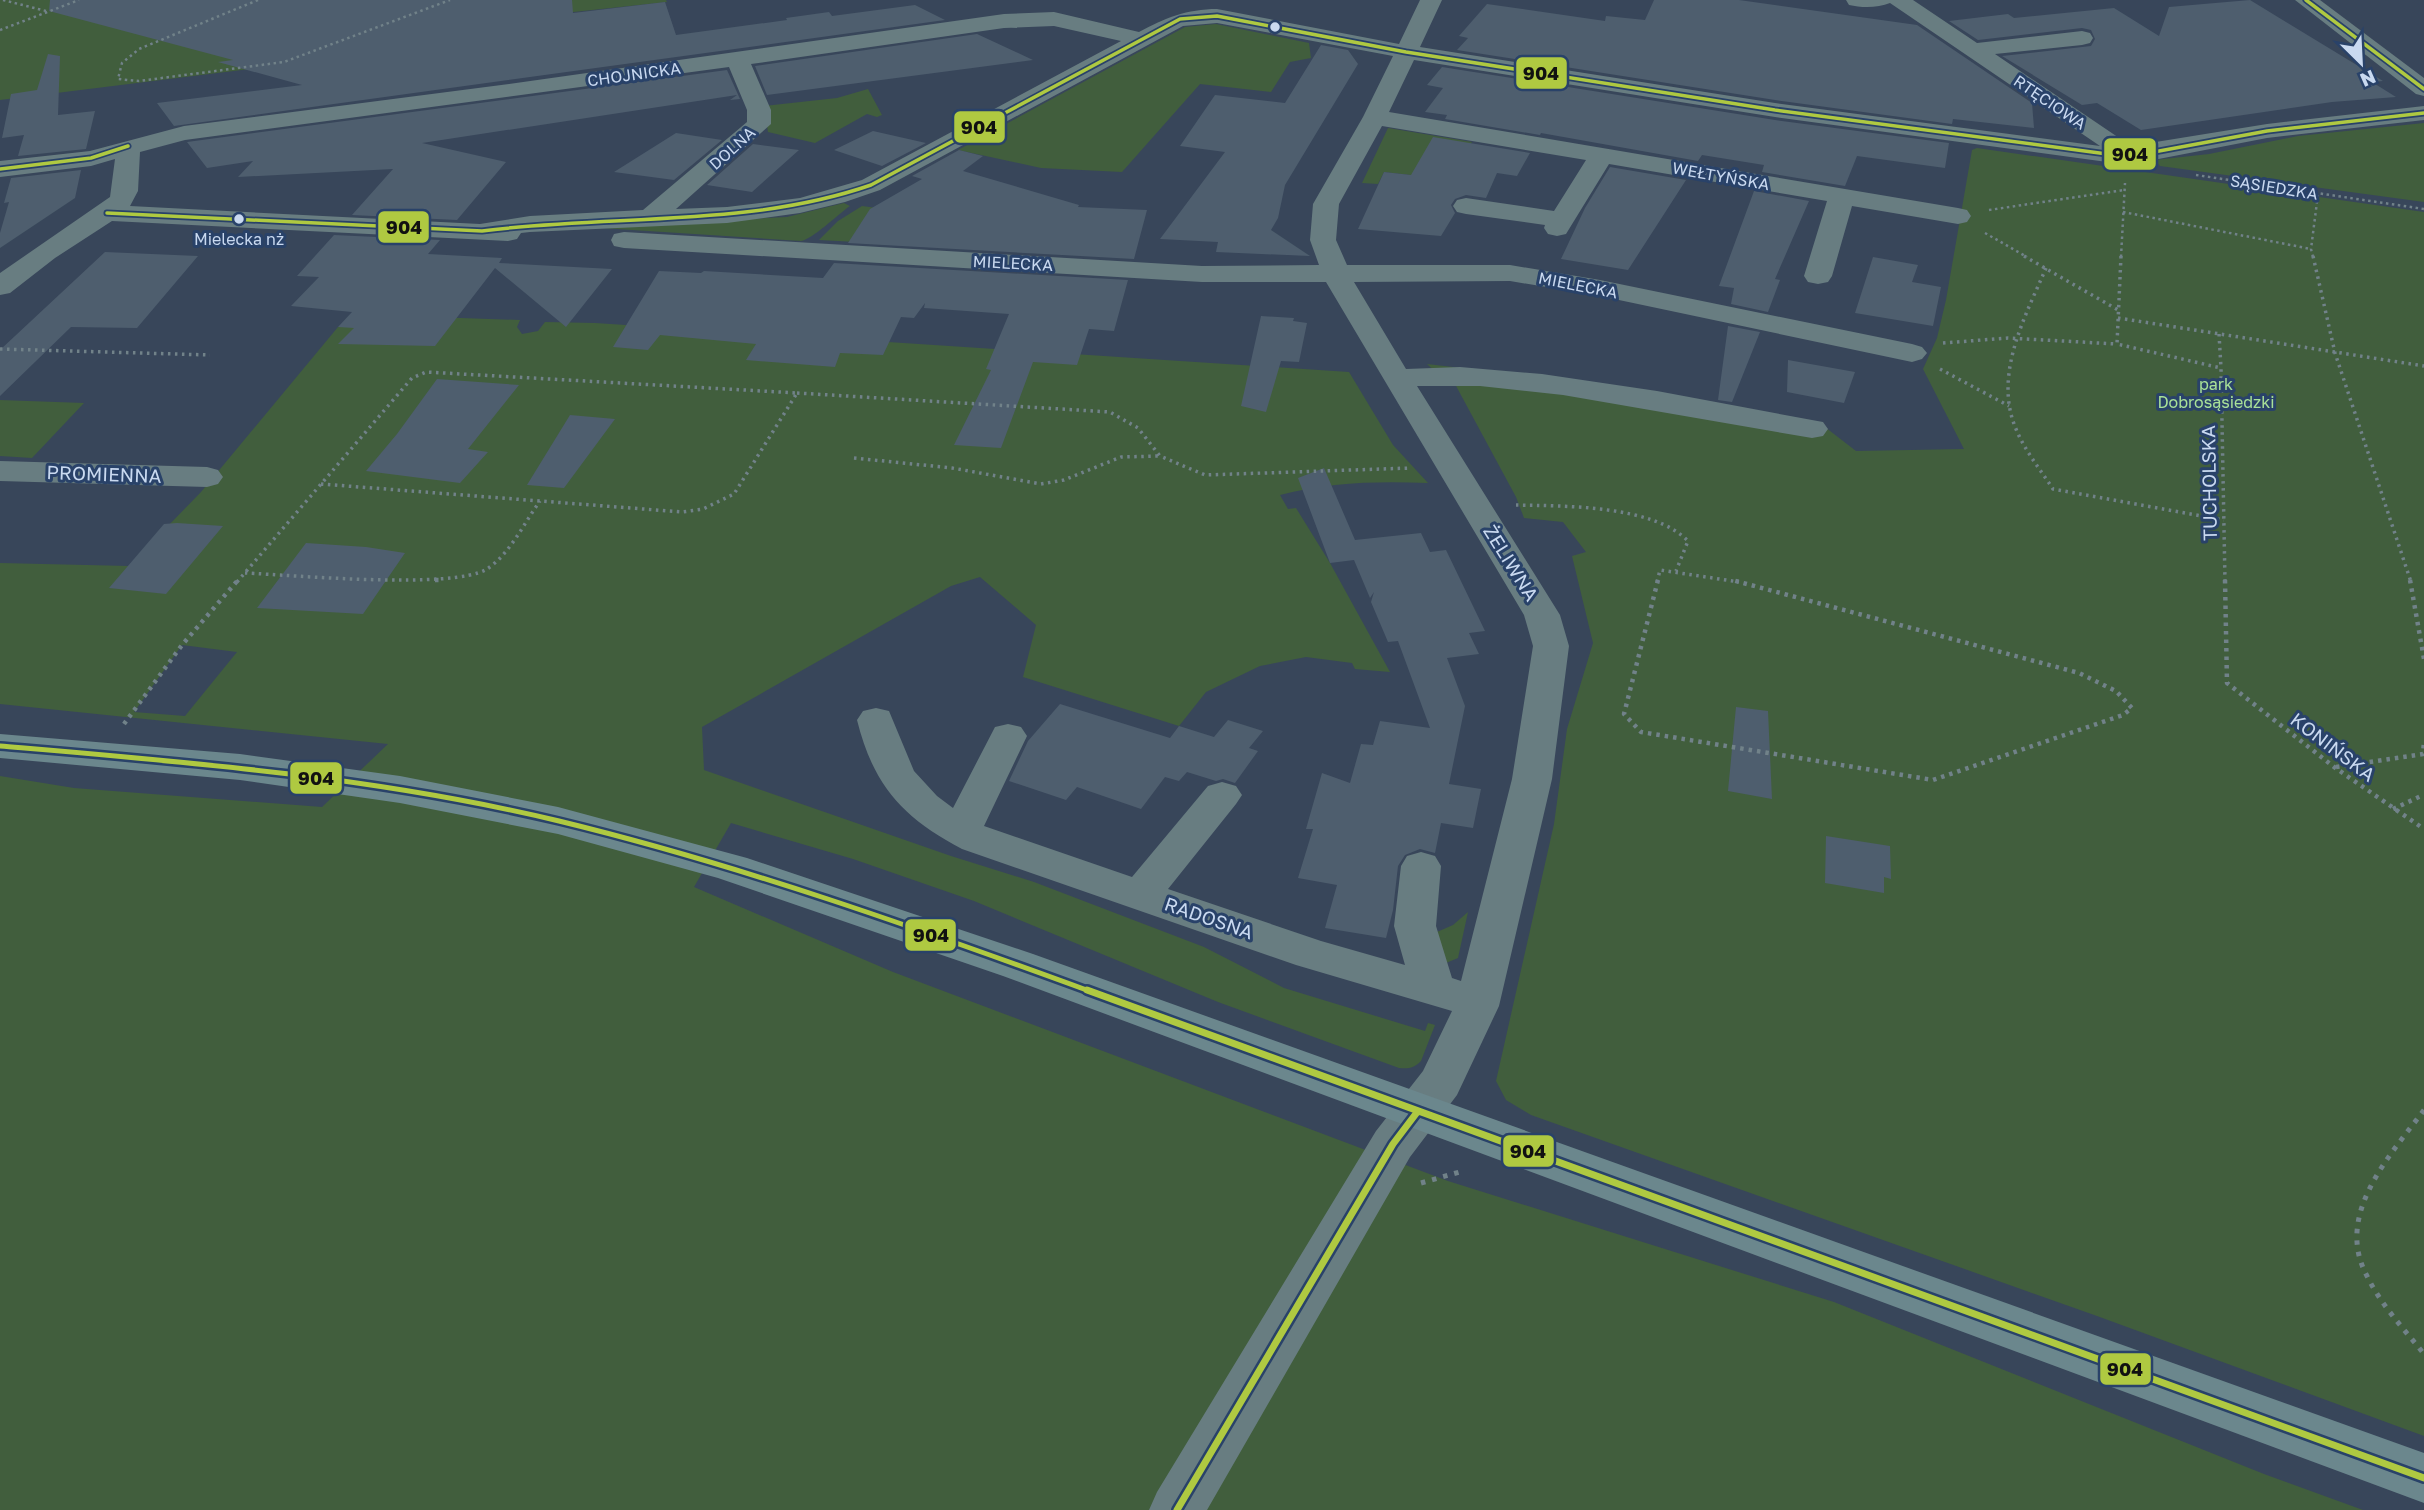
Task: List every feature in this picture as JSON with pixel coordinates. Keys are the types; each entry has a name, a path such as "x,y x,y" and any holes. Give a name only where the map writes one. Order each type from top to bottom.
{"main road":[{"path":"0,746 103,752 326,777 504,810 645,843 807,891 2424,1478"}],"street":[{"name":"ŻELIWNA","path":"1418,1111 1441,1082 1478,1002 1515,860 1532,779 1551,646 1545,622 1531,594 1335,274 1323,240 1326,204 1374,117 1431,0"},
{"path":"1857,0 1881,0"},
{"name":"RTĘCIOWA","path":"1898,0 2113,144 2126,158"},
{"path":"2306,0 2424,89"},
{"path":"482,232 526,224 780,210 853,192 1175,21 1182,10 1406,52 1775,110 2126,158 2306,126 2424,113"},
{"name":"CHOJNICKA","path":"0,169 91,158 184,133 1028,19 1081,23 1140,39"},
{"name":"RTĘCIOWA","path":"1973,50 2082,38"},
{"name":"DOLNA","path":"651,217 759,124 759,110 737,60"},
{"name":"WEŁTYŃSKA","path":"1374,117 1958,216"},
{"name":"CHOJNICKA","path":"0,158 106,144 128,146"},
{"path":"0,287 54,246 107,213 121,201 125,191 128,146"},
{"path":"1466,206 1560,224 1601,156"},
{"path":"1818,276 1841,197"},
{"name":"MIELECKA","path":"107,213 1202,274 1485,272 1529,275 1912,353"},
{"path":"1398,379 1449,374 1493,377 1676,403 1812,429"},
{"name":"PROMIENNA","path":"0,471 207,477"},
{"path":"876,720 880,741 902,785 931,814 953,827 1008,736"},
{"path":"1141,894 1222,795"},
{"name":"RADOSNA","path":"953,827 1311,954 1478,1002"},
{"path":"1421,866 1415,926 1434,990"},
{"path":"1177,1510 1393,1144 1418,1111"}],"path":[{"path":"3,0 48,12"},
{"path":"0,30 79,0"},
{"path":"258,0 139,49 122,63 118,79 139,81 284,62 450,0"},
{"path":"2117,344 2126,158"},
{"name":"SĄSIEDZKA","path":"2126,158 2156,169 2424,209"},
{"path":"1958,216 2009,205 2124,190"},
{"path":"2318,194 2311,249 2336,353 2410,578 2424,659"},
{"path":"2123,212 2311,249"},
{"path":"1958,216 2118,310"},
{"path":"2046,268 2018,337 2007,378 2009,406 2020,438 2053,489 2224,520"},
{"path":"2118,318 2424,366"},
{"name":"TUCHOLSKA","path":"2219,334 2227,683"},
{"path":"1912,353 1931,346 1972,339 2018,337 2117,344 2221,369"},
{"path":"0,349 209,355"},
{"path":"1912,353 2009,406"},
{"path":"103,752 182,645 412,378 426,372 1110,412 1138,428 1160,456"},
{"path":"321,484 682,512 722,502 733,494 797,393"},
{"path":"854,458 952,468 1041,484 1063,480 1121,457 1160,456 1205,475 1432,467 1450,464"},
{"path":"244,573 438,580 468,576 486,570 498,559 540,501"},
{"path":"1520,505 1581,507 1678,529 1688,541 1676,571"},
{"path":"1660,570 1676,571 1733,580 2079,673 2127,698 2132,708 2123,715 1933,780 1641,732 1624,714 1660,570"},
{"name":"KONIŃSKA","path":"2227,683 2334,767 2424,829"},
{"path":"2334,767 2423,754 2424,741"},
{"path":"2393,809 2421,796"},
{"path":"2424,1110 2378,1174 2363,1204 2357,1233 2357,1252 2373,1286 2424,1354"}],"green space":[{"path":"0,0 667,2 441,26 442,45 0,100"},
{"path":"1216,24 1309,43 1311,58 1290,62 1271,92 1200,84 1122,172 1041,168 958,150 1185,27"},
{"path":"868,89 882,115 877,117 867,114 815,143 768,132 764,106 837,98"},
{"path":"2424,123 2424,202 2160,166 2155,160 2209,154 2298,136"},
{"path":"1388,128 1472,142 1444,187 1428,177 1384,172 1378,184 1362,183"},
{"name":"park Dobrosąsiedzki","path":"1977,148 2424,212 2424,1436 2097,1316 1531,1115 1506,1100 1496,1081 1554,824 1567,729 1593,643 1572,556 1586,552 1563,522 1524,518 1516,497 1455,384 1442,378 1427,364 1530,376 1821,424 1856,451 1964,449 1923,369 1937,338 1972,150"},
{"path":"844,203 850,206 801,241 586,227 787,217"},
{"path":"862,206 907,212 894,244 819,240 838,221"},
{"path":"376,315 520,320 517,327 522,334 538,331 545,322 595,323 1349,372 1393,445 1428,483 1353,483 1280,495 1288,509 1296,508 1330,563 1390,672 1355,669 1352,663 1306,657 1260,666 1206,692 1179,726 1023,677 1036,625 980,577 951,586 702,727 704,770 1034,882 1204,947 1284,988 1425,1031 1428,1023 1435,1025 1421,1061 1411,1068 1399,1068 1218,1002 974,901 853,859 731,823 694,887 893,972 1448,1181 1834,1302 2264,1474 2363,1510 0,1510 0,776 74,788 322,807 388,744 0,704 0,563 129,566 201,492 338,327","holes":["182,645 237,652 185,716 134,712"]},
{"path":"0,400 84,403 32,458 0,456"},
{"path":"1468,912 1458,958 1446,963 1430,935 1453,925"}],"building":[{"path":"50,0 572,0 573,13 665,2 676,35 829,12 832,16 915,5 945,20 174,126 157,103 302,85 218,62 233,60 49,11"},
{"path":"1654,0 1739,0 1917,25 2032,103 2034,128 1953,119 1952,124 1775,100 1457,50 1468,38 1459,36 1487,4 1605,21 1606,16 1645,20"},
{"path":"2250,0 2383,81 2372,82 2396,97 2332,102 2141,130 2097,103 2082,105 2002,56 2091,46 2095,39 2091,30 2082,28 1978,40 1949,21 2008,14 2014,18 2114,8 2159,36 2169,7"},
{"path":"977,34 1033,60 767,95 755,66"},
{"path":"1321,45 1348,50 1358,64 1285,185 1278,218 1271,230 1310,256 1216,252 1218,242 1160,239 1225,152 1180,146 1215,95 1285,103"},
{"path":"48,54 60,56 58,115 95,111 86,149 18,156 24,135 2,138 11,94 37,90"},
{"path":"1442,67 1775,120 1949,143 1945,168 1857,156 1845,186 1762,172 1764,165 1702,155 1698,161 1445,119 1447,115 1425,112 1443,88 1427,85"},
{"path":"727,70 740,99 730,100 737,95 422,143 506,162 457,220 352,215 393,169 238,177 253,161 207,168 187,142"},
{"path":"873,131 926,143 882,166 834,150"},
{"path":"676,133 722,140 674,180 614,172"},
{"path":"1433,137 1530,153 1517,176 1497,173 1486,198 1466,195 1455,199 1451,205 1455,213 1441,236 1358,229 1384,172 1411,175"},
{"path":"753,144 799,150 752,192 707,185"},
{"path":"959,150 983,156 963,171 1079,205 1078,207 1147,210 1134,259 848,243 870,209 922,179 912,176"},
{"path":"1610,167 1686,180 1628,270 1561,259 1585,208"},
{"path":"81,170 75,198 0,248 0,233 9,202 4,203 11,178"},
{"path":"1754,191 1809,201 1775,279 1780,280 1768,312 1731,304 1734,288 1719,286"},
{"path":"334,235 440,240 428,254 502,258 499,263 612,269 566,327 495,268 435,346 338,344 354,328 338,327 352,312 291,306 319,277 297,276"},
{"path":"105,252 198,256 137,328 71,327 0,396 0,350"},
{"path":"1873,257 1918,265 1912,282 1941,287 1933,326 1855,313"},
{"path":"834,263 1128,280 1114,331 1089,329 1077,365 1033,362 1001,448 954,445 991,370 986,369 1009,314 924,308 925,303 914,318 901,317 883,355 840,353 835,367 746,360 756,344 660,335 648,350 613,347 659,271 823,278"},
{"path":"1261,316 1294,318 1293,321 1307,323 1299,362 1281,361 1266,412 1241,406"},
{"path":"1728,326 1760,332 1732,402 1718,400"},
{"path":"1788,360 1855,372 1844,403 1787,392"},
{"path":"437,379 519,385 468,449 488,452 460,483 366,471 397,434"},
{"path":"570,415 615,419 564,488 527,485"},
{"path":"1324,468 1355,540 1421,533 1430,552 1446,550 1485,631 1469,633 1479,654 1447,658 1465,706 1449,784 1481,789 1473,828 1441,823 1435,853 1420,849 1405,855 1398,866 1393,910 1386,938 1325,928 1337,885 1298,878 1313,829 1306,829 1322,773 1350,783 1361,744 1373,745 1380,721 1430,728 1398,641 1388,642 1371,602 1374,592 1370,598 1354,560 1330,563 1298,478"},
{"path":"164,524 223,526 166,594 109,588"},
{"path":"306,543 405,553 363,614 257,608"},
{"path":"1060,704 1170,738 1179,726 1214,737 1228,720 1263,731 1249,748 1258,751 1235,783 1223,779 1216,781 1187,772 1179,781 1165,777 1141,809 1077,787 1066,800 1009,781 1028,741"},
{"path":"1736,707 1768,711 1772,799 1728,791"},
{"path":"1826,836 1890,846 1891,879 1884,877 1884,893 1825,883"}],"transit line":[{"name":"904","path":"2306,0 2424,89"},
{"name":"904","path":"107,213 482,231 542,223 764,211 836,197 871,185 1180,19 1217,16 1406,52 1775,110 2107,154 2143,154 2267,131 2424,113"},
{"name":"904","path":"0,169 91,158 128,146"},
{"name":"904","path":"0,746 240,767 400,790 558,821 733,868 1018,965 2424,1478"},
{"name":"904","path":"1177,1510 1393,1144 1418,1111"}],"place":[{"name":"Mielecka nż","path":"239,219"}]}
